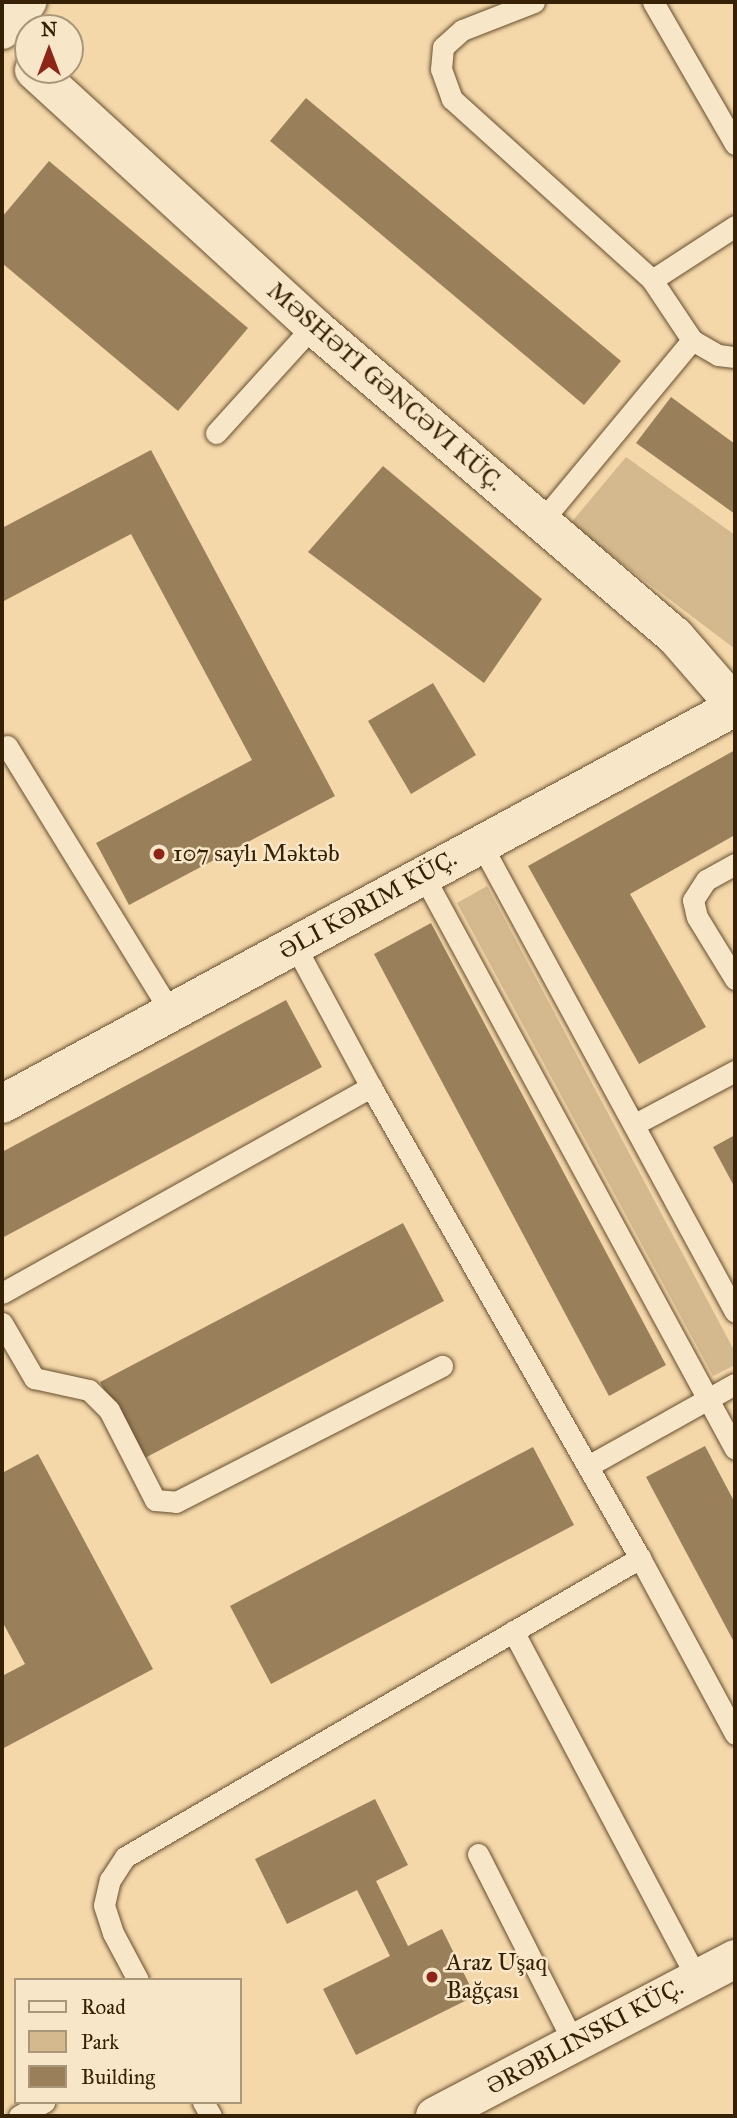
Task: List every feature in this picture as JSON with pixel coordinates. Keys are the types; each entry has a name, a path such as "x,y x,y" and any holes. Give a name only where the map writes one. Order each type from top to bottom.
{"street":[{"path":"2,30 27,2"},
{"name":"MƏSHƏTI GƏNCƏVI KÜÇ.","path":"48,84 313,326 676,636 735,706"},
{"name":"ƏLI KƏRIM KÜÇ.","path":"2,1104 735,706"},
{"name":"ƏRƏBLINSKI KÜÇ.","path":"435,2116 735,1959"}],"lane":[{"path":"534,2 462,30 443,47 441,69 452,99 652,280 692,340 718,355 735,357"},
{"path":"653,2 735,144"},
{"path":"652,280 735,226"},
{"path":"216,433 313,326"},
{"path":"541,522 692,340"},
{"path":"7,746 171,1013"},
{"path":"481,844 735,1312"},
{"path":"735,864 706,880 694,900 697,917 735,979"},
{"path":"423,875 735,1449"},
{"path":"295,946 371,1087 640,1558 735,1734"},
{"path":"635,1124 735,1071"},
{"path":"2,1293 371,1087"},
{"path":"2,1323 34,1378 89,1390 109,1410 155,1500 176,1502 442,1366"},
{"path":"588,1466 735,1384"},
{"path":"137,1978 113,1933 104,1905 110,1880 125,1857 640,1558"},
{"path":"513,1631 697,1979"},
{"path":"478,1854 574,2043"},
{"path":"19,2116 40,2104"}],"green space":[{"path":"626,457 735,535 735,649 570,524"},
{"path":"487,886 735,1352 735,1365 713,1376 457,903"}],"building":[{"path":"306,98 621,361 584,405 270,141"},
{"path":"49,161 248,328 178,411 2,263 2,217"},
{"path":"671,397 735,444 735,514 636,443"},
{"path":"151,450 335,796 129,905 96,843 252,760 131,534 2,602 2,528"},
{"path":"383,466 542,599 484,683 308,552"},
{"path":"433,683 476,755 411,794 368,721"},
{"path":"735,750 735,835 630,894 706,1027 639,1064 528,866"},
{"path":"431,923 666,1365 609,1396 374,954"},
{"path":"286,1000 322,1067 2,1238 2,1152"},
{"path":"735,1135 735,1188 713,1147"},
{"path":"403,1223 444,1301 141,1460 100,1382"},
{"path":"705,1446 735,1503 735,1644 646,1477"},
{"path":"533,1447 574,1525 271,1684 230,1606"},
{"path":"38,1454 153,1669 2,1749 2,1676 25,1664 2,1621 2,1473"},
{"path":"375,1799 408,1865 376,1881 408,1946 442,1929 475,1996 356,2055 323,1989 390,1956 357,1890 287,1924 255,1859"}],"place":[{"name":"107 saylı Məktəb","path":"159,854"},
{"name":"Araz Uşaq Bağçası","path":"432,1977"}]}
